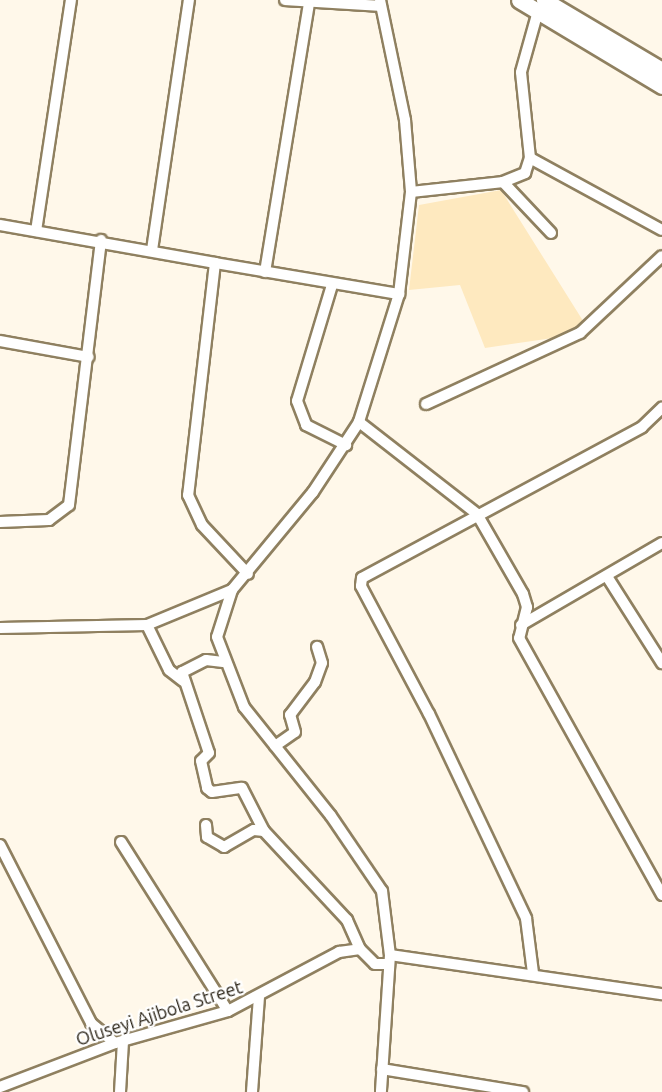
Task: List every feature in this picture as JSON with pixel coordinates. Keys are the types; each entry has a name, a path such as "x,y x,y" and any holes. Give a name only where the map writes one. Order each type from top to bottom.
{"main road":[{"path":"519,0 541,6 662,70"},
{"path":"541,6 662,86"}],"street":[{"path":"36,231 71,0"},
{"path":"152,250 189,0"},
{"path":"285,0 309,3 381,3 405,120 411,192 399,294 358,422 346,446 248,574 232,590 219,617 223,662 243,707 275,746 382,891 389,959 381,1092"},
{"path":"265,272 309,3"},
{"path":"411,192 503,182 525,173 530,158 521,72 541,6"},
{"path":"530,158 662,230"},
{"path":"503,182 551,233"},
{"path":"0,225 100,240 332,285 399,294"},
{"path":"0,522 49,520 69,505 89,357 100,240"},
{"path":"426,404 580,333 662,256"},
{"path":"215,263 188,495 202,525 248,574"},
{"path":"332,285 297,401 306,425 346,446"},
{"path":"0,341 89,357"},
{"path":"533,973 526,918 429,714 361,586 369,572 642,427 662,408"},
{"path":"358,422 477,514 523,594 527,607 519,638 662,895"},
{"path":"521,624 608,578 662,543"},
{"path":"608,578 662,663"},
{"path":"0,628 147,625 232,590"},
{"path":"147,625 169,670 183,681 209,753 201,761 207,788 212,792 242,788 264,831 348,920 360,949 375,964 389,959 533,973 662,994"},
{"path":"275,746 295,732 290,715 315,682 322,663 317,647"},
{"path":"183,681 187,665 223,662"},
{"path":"206,825 207,837 224,847 254,830 264,831"},
{"path":"121,842 228,1011"},
{"path":"0,845 91,1023 119,1042 120,1092"},
{"name":"Oluseyi Ajibola Street","path":"0,1087 11,1088 119,1042 228,1011 259,997 339,952 360,949"},
{"path":"252,1092 259,997"},
{"path":"382,1069 524,1092"}],"shaded area":[{"path":"501,190 585,324 553,338 485,348 460,285 409,290 419,205"}]}
